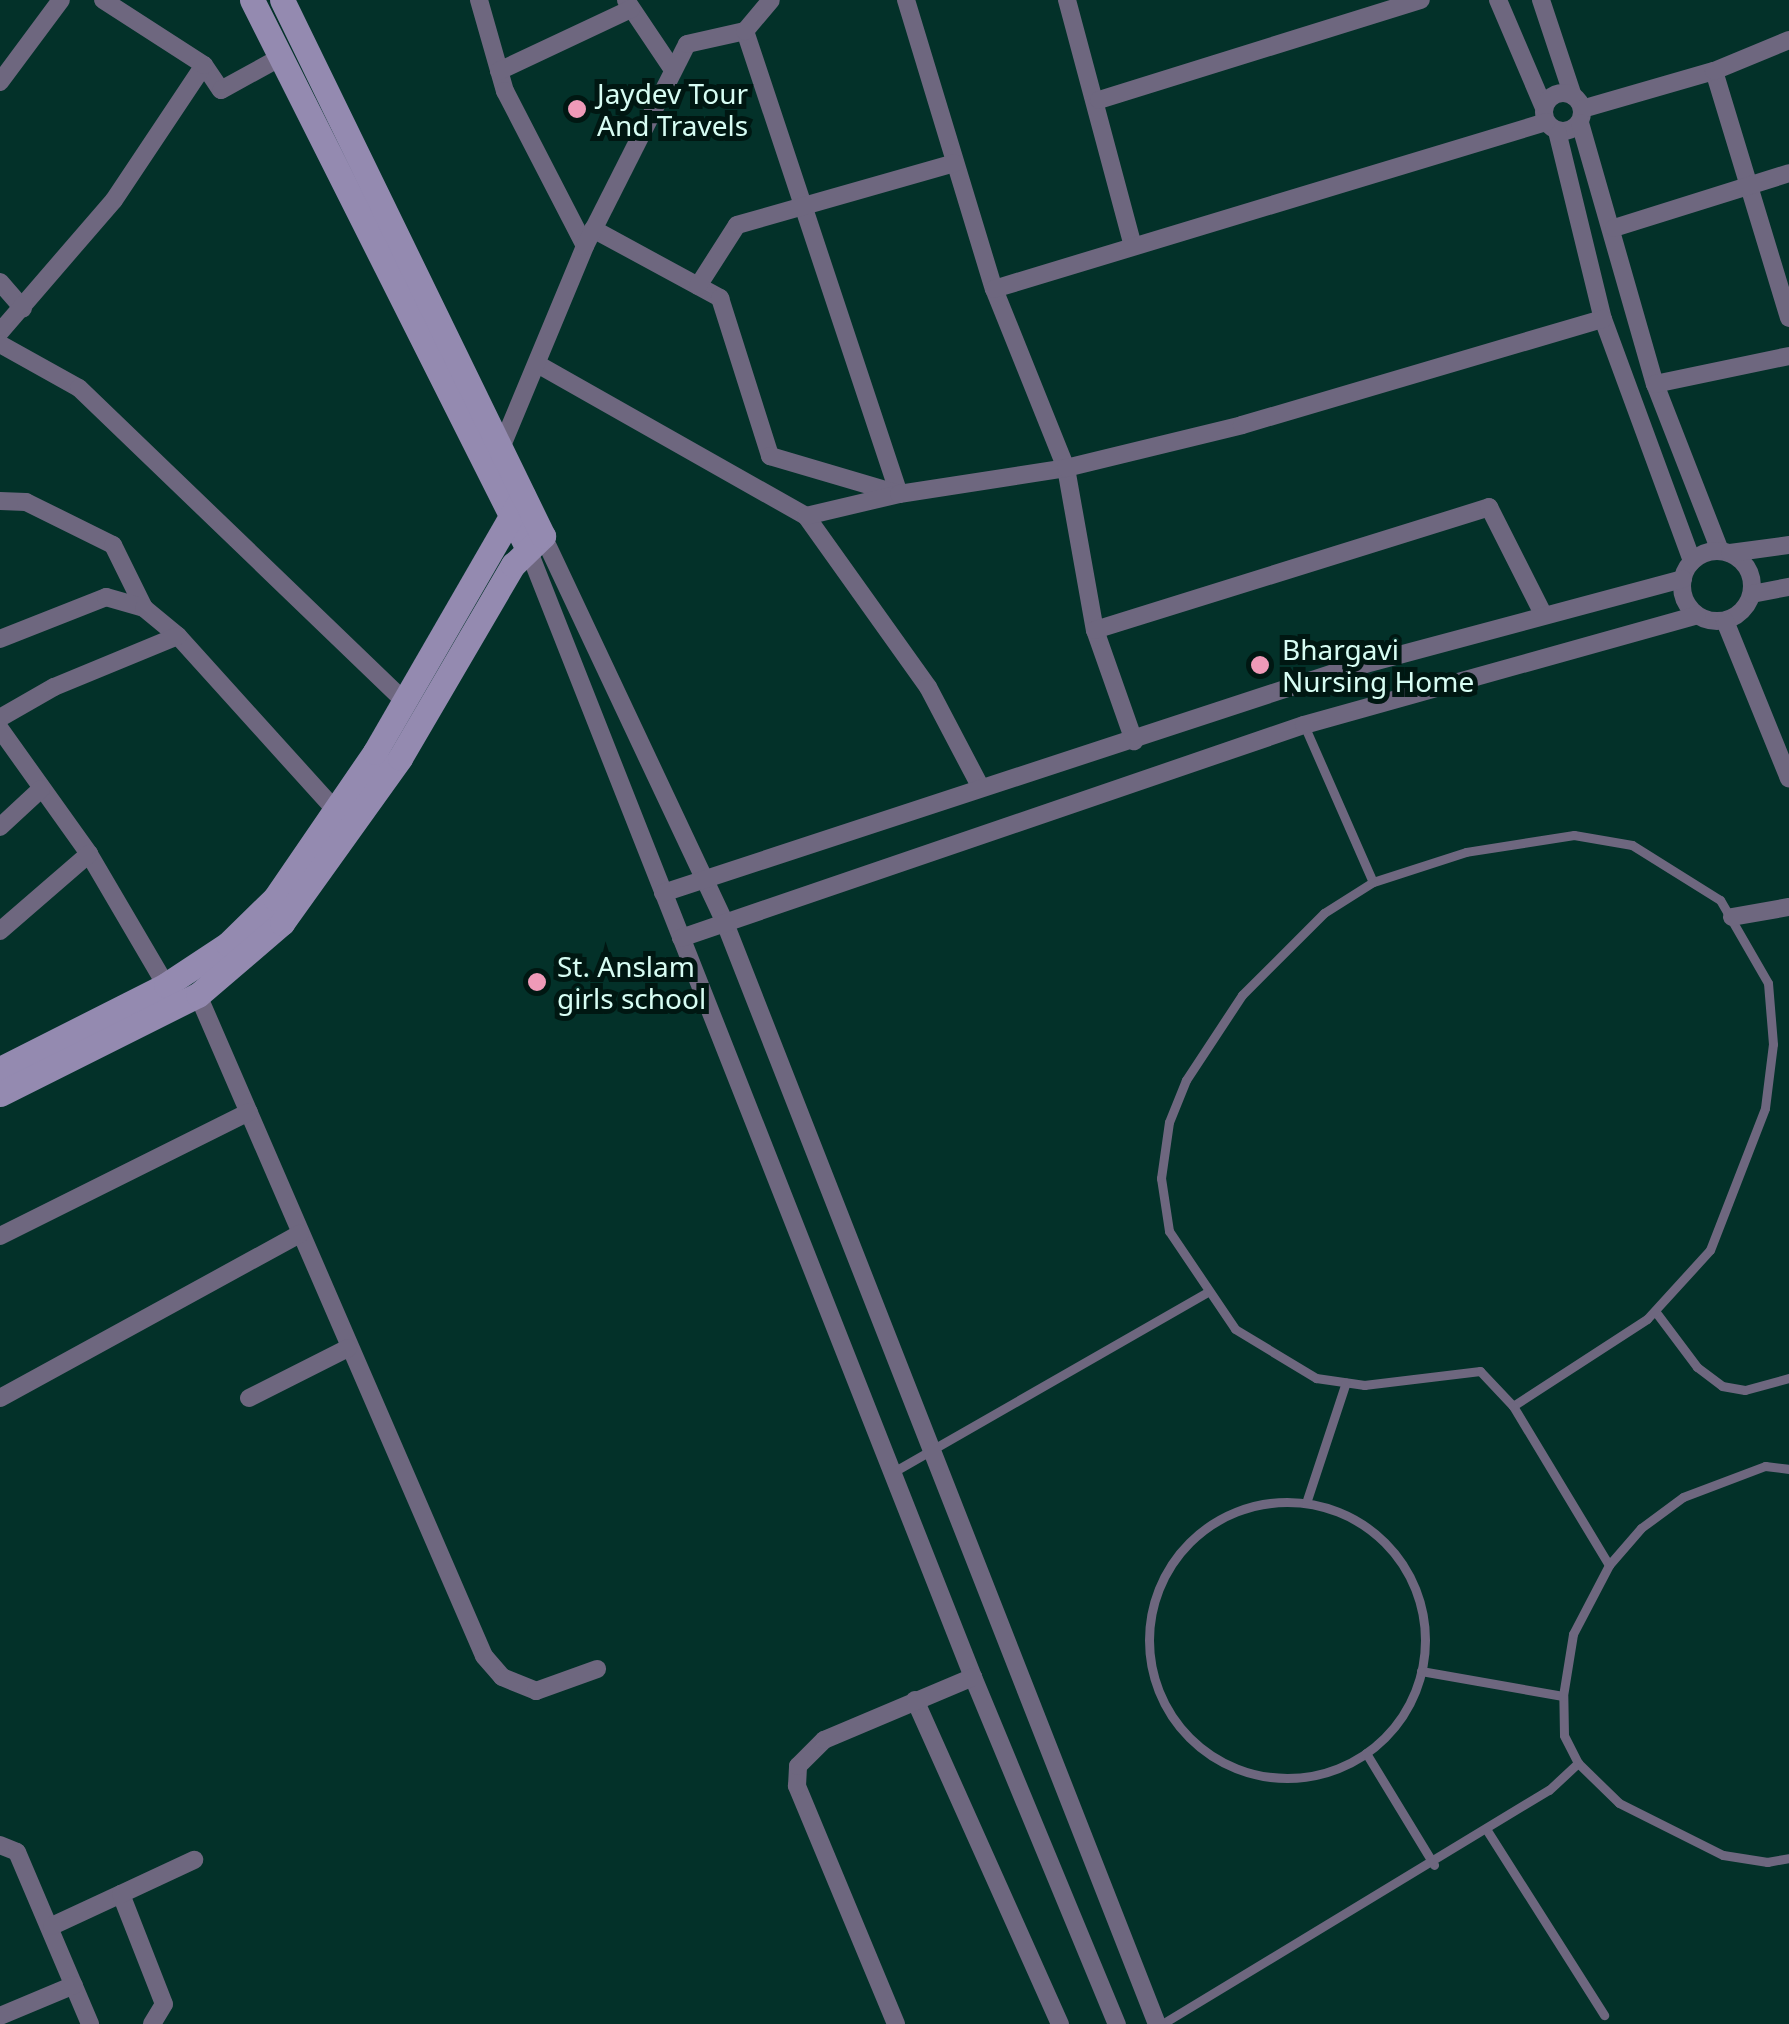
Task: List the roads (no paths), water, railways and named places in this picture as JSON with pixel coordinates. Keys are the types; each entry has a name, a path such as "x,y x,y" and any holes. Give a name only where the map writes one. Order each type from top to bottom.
{"street":[{"path":"0,82 61,0"},
{"path":"103,0 204,65 221,90 281,57"},
{"path":"252,0 516,502 724,923 929,1451 1160,2024"},
{"path":"0,1094 198,995 282,923 344,818 516,502 501,448 282,0"},
{"path":"479,0 499,72 589,238 720,298 770,456 899,494"},
{"path":"906,0 994,288 1066,468 1095,630 1134,741"},
{"path":"1068,0 1099,100 1132,243"},
{"path":"1099,100 1359,8 1422,0"},
{"path":"1498,0 1549,121 1603,320 1692,561 1683,579 1684,599 1696,615"},
{"path":"681,938 1304,725 1696,615 1725,621 1743,612 1752,594 1746,565 1725,552 1656,384 1614,228 1541,0"},
{"path":"499,72 628,4 674,70"},
{"path":"760,4 745,31 899,494"},
{"path":"501,448 589,238 687,44 745,31"},
{"path":"994,288 1132,243 1330,192 1578,109 1714,71 1789,40"},
{"path":"0,332 114,200 204,65"},
{"path":"1714,71 1789,318"},
{"path":"1549,121 1558,93 1578,109"},
{"path":"698,286 737,225 954,163"},
{"path":"1614,228 1789,173"},
{"path":"1770,253 1789,249"},
{"path":"0,282 23,308"},
{"path":"806,516 899,494 1066,468 1308,409 1603,320"},
{"path":"0,344 79,388 404,702"},
{"path":"1656,384 1789,356"},
{"path":"539,365 806,516 928,686 980,786"},
{"path":"0,501 26,502 113,544 144,608"},
{"path":"1095,630 1489,507 1542,612"},
{"path":"2,1062 166,985 253,921 344,818 536,542"},
{"path":"536,542 663,893 973,1676 1117,2024"},
{"path":"1692,561 1725,552 1789,545"},
{"path":"663,893 980,786 1542,612 1683,579"},
{"path":"1752,594 1789,587"},
{"path":"0,640 106,597 144,608 178,636 344,818"},
{"path":"1725,621 1789,779"},
{"path":"0,718 54,687 178,636"},
{"path":"0,729 89,854 166,985"},
{"path":"0,827 41,790"},
{"path":"0,931 89,854"},
{"path":"1732,917 1789,908"},
{"path":"198,995 484,1656 517,1687 536,1690 597,1669"},
{"path":"0,1236 249,1112"},
{"path":"0,1398 300,1234"},
{"path":"249,1398 348,1348"},
{"path":"896,2024 797,1786 798,1766 824,1740 973,1676"},
{"path":"915,1700 1060,2024"},
{"path":"0,1845 18,1852 90,2024"},
{"path":"52,1926 194,1860"},
{"path":"121,1894 160,1989 162,2012 152,2024"},
{"path":"0,2016 74,1985"}],"lane":[{"path":"1304,725 1373,882"},
{"path":"1514,1406 1655,1311 1710,1250 1766,1108 1772,1044 1768,983 1732,917 1678,868 1632,845 1574,835 1466,852 1373,882 1310,924 1242,995 1186,1080 1169,1122 1161,1178 1169,1231 1206,1294 1235,1329 1279,1360 1316,1378 1346,1382 1480,1371 1514,1406 1609,1565"},
{"path":"895,1471 1206,1294"},
{"path":"1655,1311 1697,1367 1722,1386 1745,1390 1789,1378"},
{"path":"1306,1503 1346,1382"},
{"path":"1789,1468 1766,1466 1682,1496 1641,1528 1609,1565 1573,1634 1563,1696 1564,1735 1578,1763 1619,1803 1723,1856 1767,1862 1789,1858"},
{"path":"1306,1503 1354,1520 1394,1553 1421,1608 1422,1671 1401,1717 1366,1753 1309,1776 1247,1772 1210,1754 1179,1726 1152,1671 1152,1609 1185,1546 1245,1508 1306,1503"},
{"path":"1422,1671 1563,1696"},
{"path":"1366,1753 1434,1865"},
{"path":"1160,2024 1488,1832 1578,1763"},
{"path":"1488,1832 1604,2015"}],"place":[{"name":"Jaydev Tour And Travels","path":"577,109"},
{"name":"Bhargavi Nursing Home","path":"1260,665"},
{"name":"St. Anslam girls school","path":"537,982"}]}
